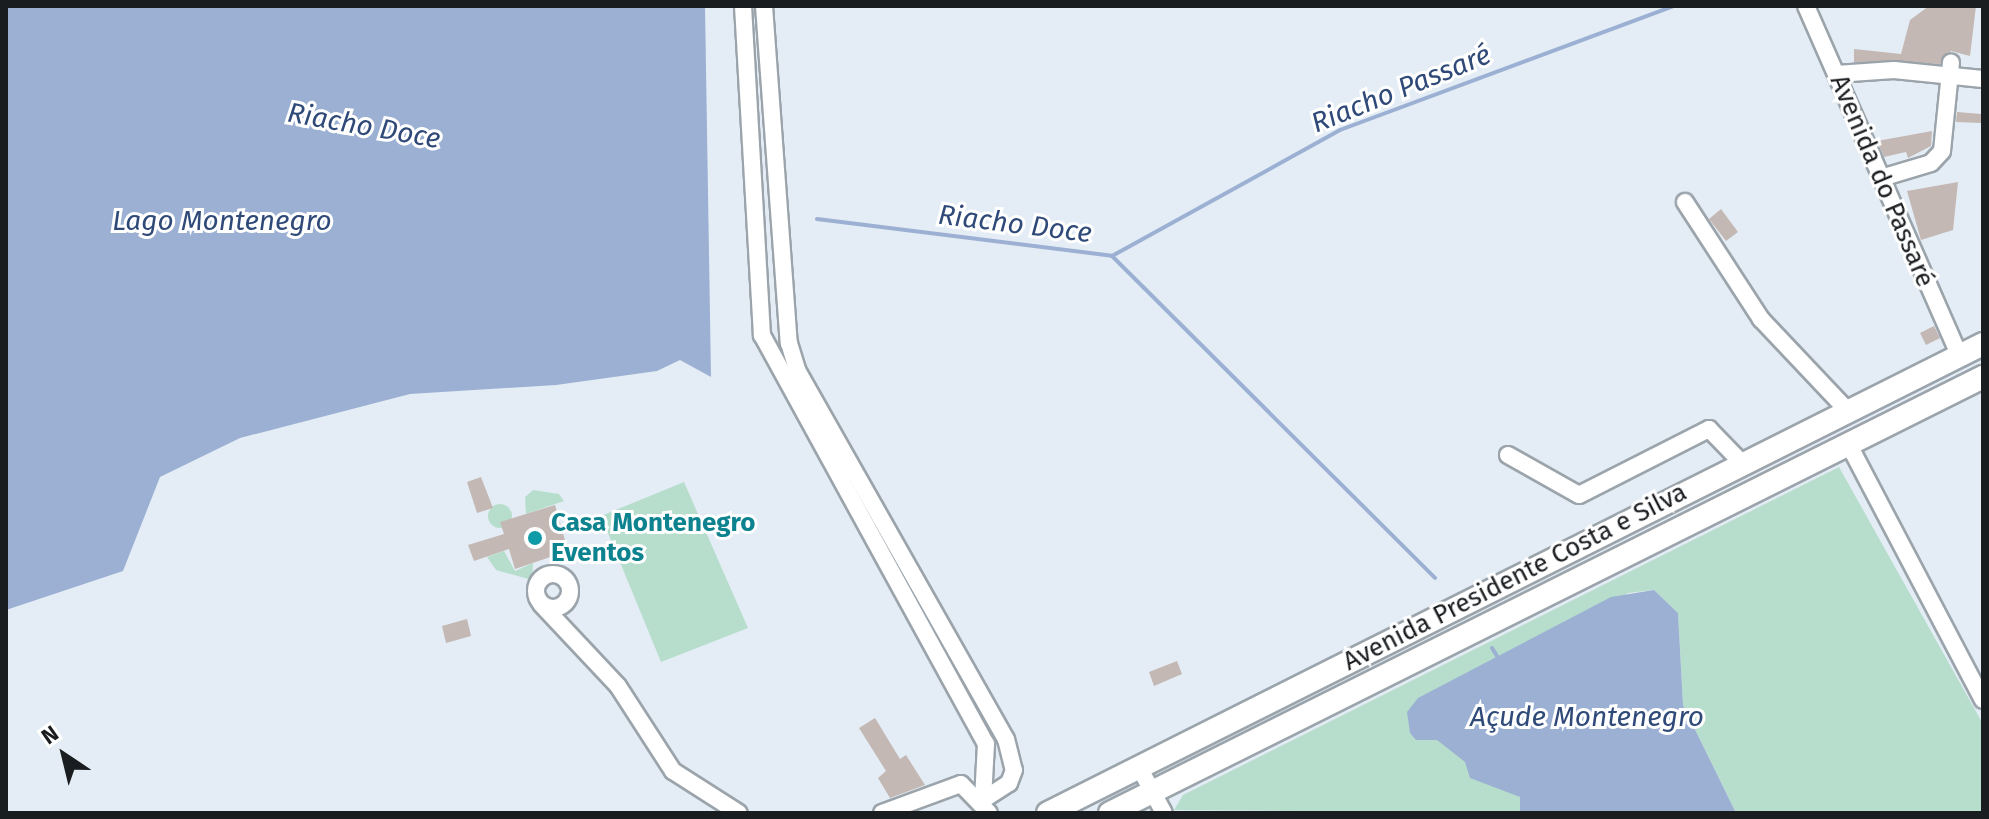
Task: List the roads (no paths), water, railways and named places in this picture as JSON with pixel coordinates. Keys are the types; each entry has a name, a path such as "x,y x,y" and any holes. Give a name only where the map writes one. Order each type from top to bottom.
{"main road":[{"name":"Avenida Presidente Costa e Silva","path":"1048,813 1742,462 1983,344"},
{"name":"Avenida Presidente Costa e Silva","path":"1110,813 1983,377"},
{"path":"1738,500 1742,462 1775,480"}],"street":[{"path":"743,6 762,335 986,744 986,806"},
{"path":"764,6 784,324 797,370 1006,739 1014,770 1003,790 986,806"},
{"name":"Avenida do Passaré","path":"1806,6 1959,355"},
{"path":"1881,178 1938,158 1950,69"},
{"path":"1836,74 1950,69 1983,79"},
{"path":"1685,202 1761,319 1847,410"},
{"path":"1508,455 1579,495 1709,429 1724,436 1742,462"},
{"path":"1848,443 1983,700"},
{"path":"541,604 618,686 673,771 739,813"},
{"path":"1139,767 1153,792 1171,812"},
{"path":"882,813 961,784 986,806"}],"water":[{"name":"Lago Montenegro","path":"6,6 705,6 711,377 680,360 657,371 556,385 410,394 240,438 160,477 123,571 6,610"},
{"name":"Açude Montenegro","path":"1654,590 1678,613 1683,705 1736,813 1520,813 1520,797 1470,778 1465,762 1437,740 1416,740 1410,733 1407,712 1418,698 1611,597"}],"waterway":[{"name":"Riacho Passaré","path":"1112,256 1340,130 1673,6"},
{"name":"Riacho Doce","path":"817,219 1112,256"},
{"path":"1112,256 1435,578"},
{"path":"1492,648 1499,659"}],"place":[{"name":"Casa Montenegro Eventos","path":"535,538"}]}
